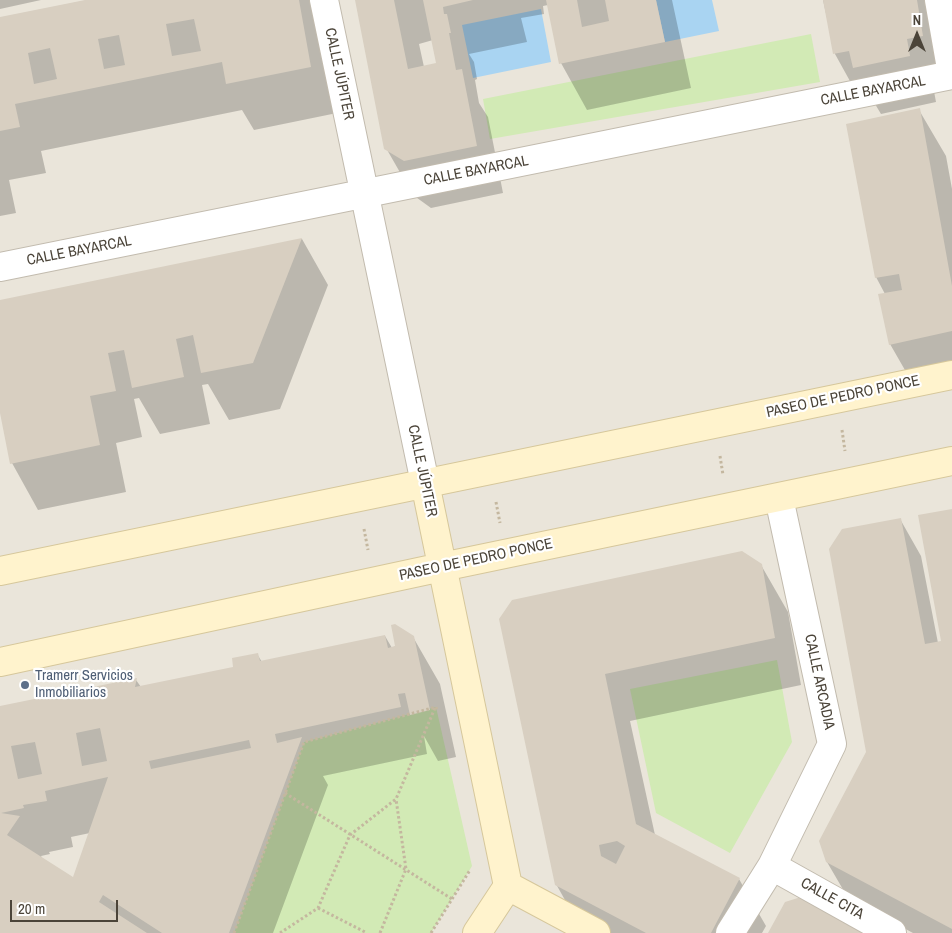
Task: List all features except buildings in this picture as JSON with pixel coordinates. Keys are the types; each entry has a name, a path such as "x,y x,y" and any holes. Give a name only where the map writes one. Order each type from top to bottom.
{"main road":[{"name":"PASEO DE PEDRO PONCE","path":"0,571 952,375"},
{"name":"PASEO DE PEDRO PONCE","path":"0,662 374,581 952,461"},
{"name":"CALLE JÚPITER","path":"425,483 508,886"},
{"path":"476,933 508,886 596,933"}],"street":[{"name":"CALLE JÚPITER","path":"324,0 425,483"},
{"path":"939,0 952,74"},
{"name":"CALLE BAYARCAL","path":"0,267 952,74"},
{"name":"CALLE ARCADIA","path":"730,933 772,866 832,744 780,498"},
{"name":"CALLE CITA","path":"772,866 892,933"}],"path":[{"path":"714,424 729,508"},
{"path":"491,470 505,554"},
{"path":"356,497 374,581"},
{"path":"280,933 318,908 350,835 396,799 436,708 466,681"},
{"path":"436,708 438,717"},
{"path":"234,933 304,742 436,708"},
{"path":"285,793 452,899"},
{"path":"380,933 406,869 396,799"},
{"path":"431,933 472,866"},
{"path":"318,908 367,933"}],"shaded area":[{"path":"0,0 952,0 952,933 0,933"}],"green space":[{"path":"811,34 820,82 490,139 483,99"},
{"path":"777,660 792,742 730,853 656,813 630,689"},
{"path":"436,707 472,866 431,933 234,933 304,742"}],"water":[{"path":"656,0 712,0 719,31 665,42"},
{"path":"541,9 551,62 473,78 462,25"}],"place":[{"name":"Tramerr Servicios Inmobiliarios","path":"25,685"}]}
